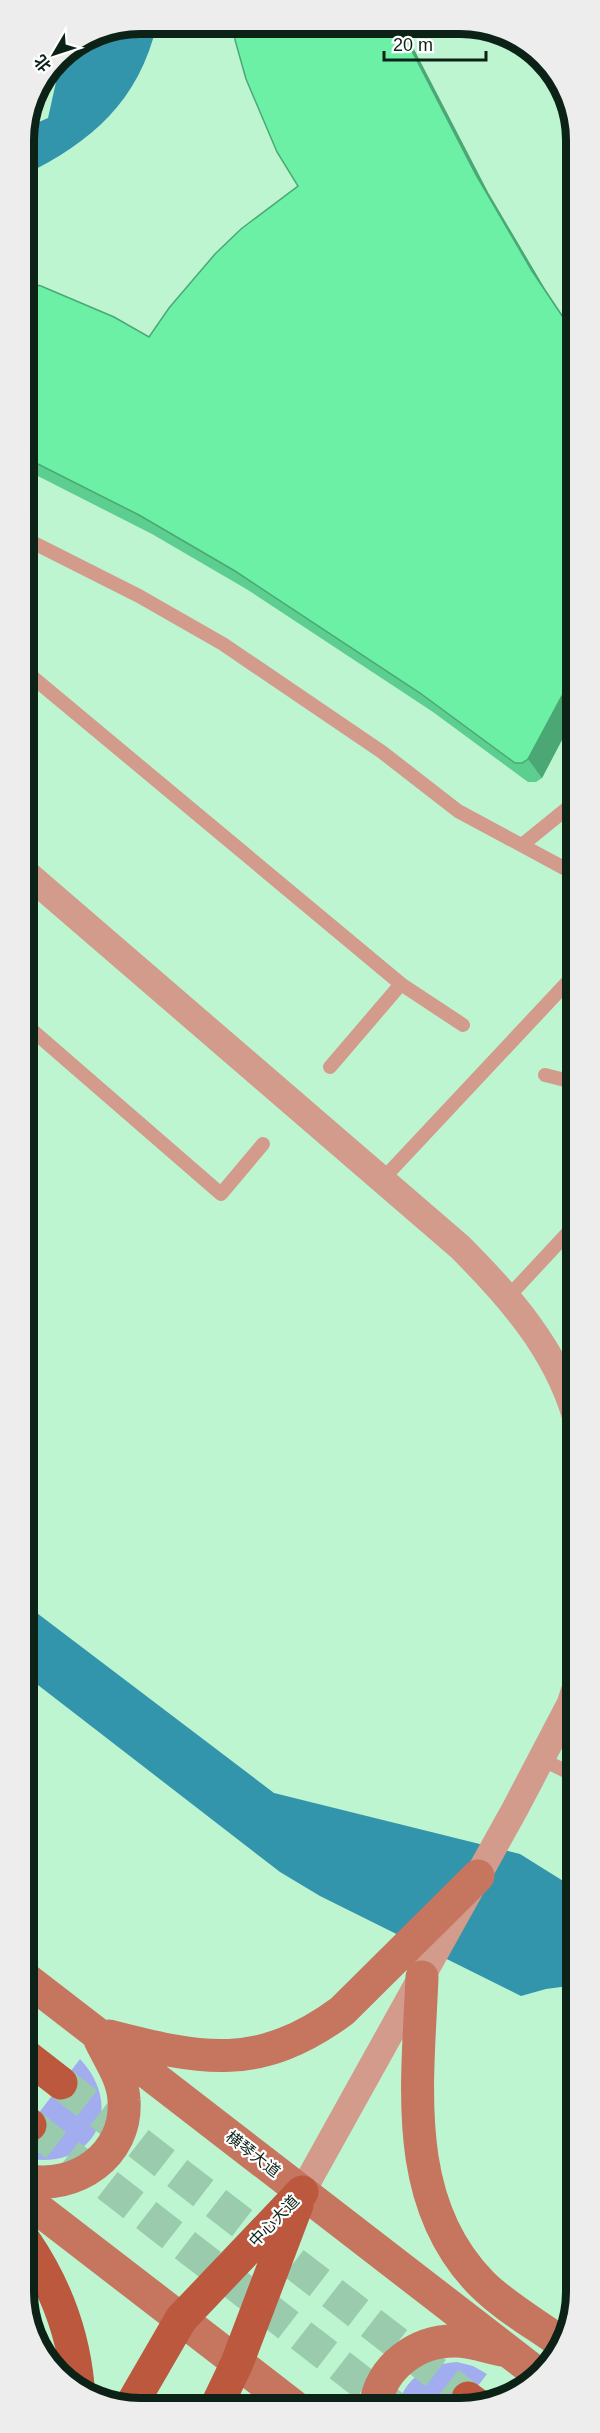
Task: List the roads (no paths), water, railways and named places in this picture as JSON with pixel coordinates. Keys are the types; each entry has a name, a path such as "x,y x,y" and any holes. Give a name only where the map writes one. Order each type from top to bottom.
{"main road":[{"path":"96,2032 197,2056 228,2057 259,2052 289,2043 316,2030 342,2011 478,1876"},
{"path":"422,1977 417,2123 421,2158 429,2193 442,2226 482,2284 554,2338"},
{"name":"横琴大道","path":"34,1985 532,2369"},
{"path":"34,2182 62,2182 82,2174 101,2161 114,2143 122,2122 124,2100 120,2078 96,2032"},
{"path":"34,2062 61,2084"},
{"name":"中心大道","path":"135,2398 181,2319 302,2192"},
{"name":"中心大道","path":"220,2398 237,2363 302,2192"},
{"path":"34,2206 283,2398"},
{"path":"34,2256 56,2293 68,2326 77,2377"},
{"path":"378,2398 384,2380 398,2362 416,2349 436,2342 459,2341 509,2352"}],"street":[{"path":"35,881 460,1247 509,1296 544,1347 565,1394"},
{"path":"302,2192 516,1809 565,1713"}],"lane":[{"path":"35,543 140,596 223,644 372,745 458,811 566,869"},
{"path":"35,679 401,984 464,1025"},
{"path":"522,845 566,810"},
{"path":"330,1067 401,984"},
{"path":"382,1180 566,984"},
{"path":"35,1032 221,1194 263,1144"},
{"path":"545,1075 566,1080"},
{"path":"509,1296 565,1235"},
{"path":"541,1759 565,1771"}],"tunnel":[{"path":"61,2083 468,2398"},
{"path":"34,2128 382,2398"}]}
